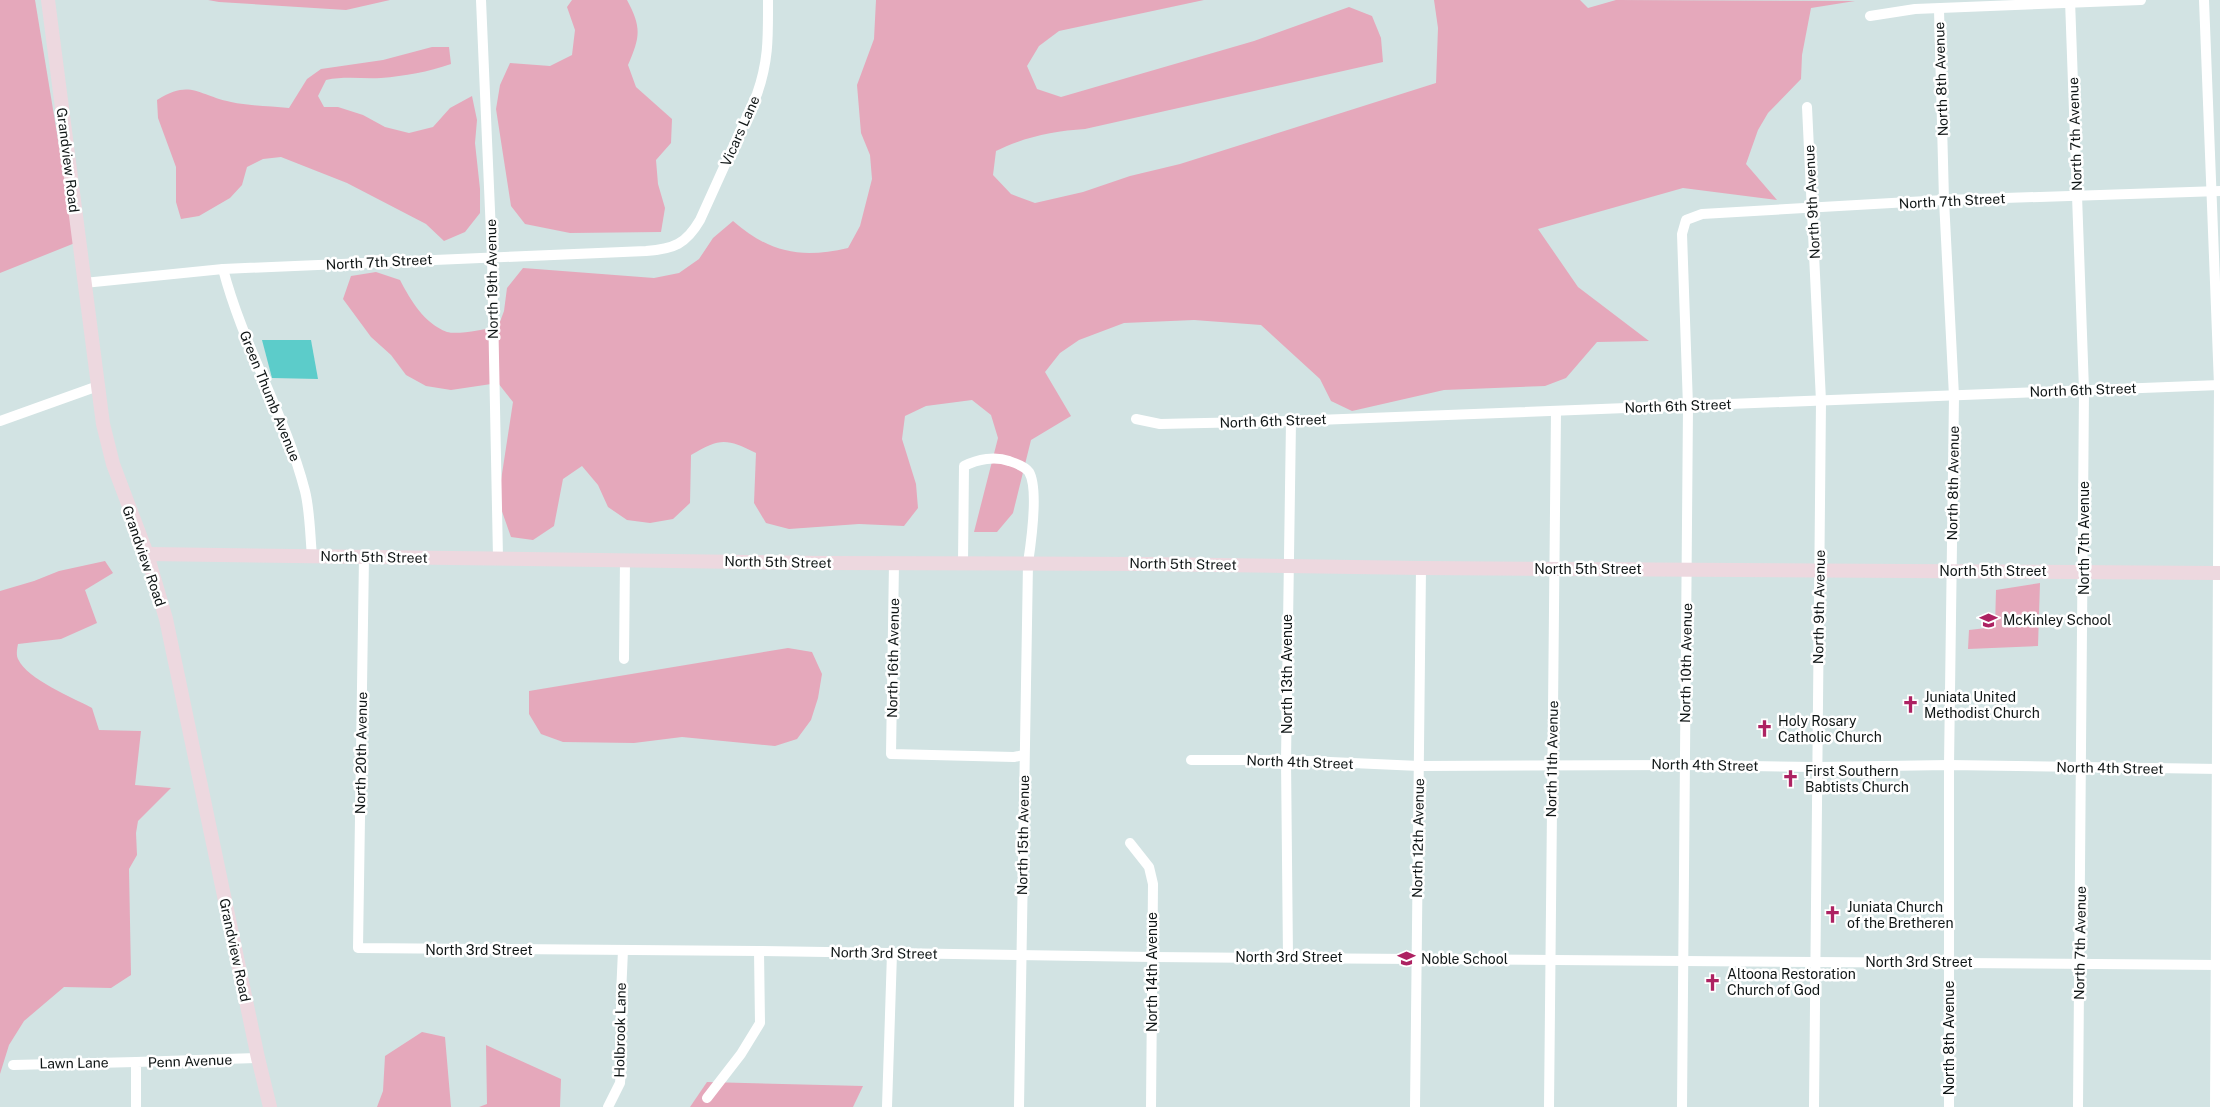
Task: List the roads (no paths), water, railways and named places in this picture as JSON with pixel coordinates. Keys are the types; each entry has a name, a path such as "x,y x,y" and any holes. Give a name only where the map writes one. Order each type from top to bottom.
{"street":[{"name":"Grandview Road","path":"48,0 103,424 113,464 147,554 166,619 258,1058 270,1107"},
{"name":"North 19th Avenue","path":"481,0 492,257 498,558"},
{"name":"Vicars Lane","path":"674,247 692,233 700,220 757,94 764,74 768,51 768,0"},
{"path":"1870,16 1915,9 1939,10 2070,2 2141,0"},
{"path":"2204,0 2215,191 2219,385 2218,965 2215,1107"},
{"name":"North 7th Avenue","path":"2070,2 2084,390 2084,572 2078,1107"},
{"name":"North 8th Avenue","path":"1939,10 1944,200 1954,396 1949,765 1949,1107"},
{"name":"North 9th Avenue","path":"1807,107 1821,401 1814,1107"},
{"name":"North 7th Street","path":"1686,220 1702,214 1944,200 2215,191"},
{"name":"North 10th Avenue","path":"1682,1107 1688,406 1682,234 1686,220"},
{"name":"North 7th Street","path":"84,283 222,269 654,250 674,247"},
{"name":"Green Thumb Avenue","path":"222,269 232,301 280,415 300,473 306,494 312,556"},
{"name":"North 6th Street","path":"1136,419 1160,424 1291,421 2219,385"},
{"path":"0,422 98,386"},
{"name":"North 11th Avenue","path":"1549,1107 1556,411"},
{"name":"North 13th Avenue","path":"1288,957 1286,760 1291,421"},
{"name":"North 15th Avenue","path":"963,563 964,466 982,460 1001,458 1016,463 1028,471 1032,483 1033,512 1028,563 1019,1107"},
{"name":"North 5th Street","path":"147,554 1421,568 2218,573"},
{"name":"North 20th Avenue","path":"358,948 364,557"},
{"path":"624,659 625,560"},
{"name":"North 16th Avenue","path":"894,563 891,754 1014,757 1024,755"},
{"name":"North 12th Avenue","path":"1416,1107 1421,568"},
{"name":"North 4th Street","path":"1191,760 1286,760 1419,766 1551,764 1817,767 1949,765 2218,769"},
{"name":"North 14th Avenue","path":"1130,843 1148,867 1152,884 1151,1107"},
{"name":"North 3rd Street","path":"358,948 760,951 1021,956 1550,958 1684,961 2218,965"},
{"name":"Holbrook Lane","path":"608,1107 620,1083 622,1068 621,994 623,950"},
{"path":"707,1098 741,1054 760,1023 760,951"},
{"path":"887,1107 892,954"},
{"name":"Penn Avenue","path":"136,1107 136,1062 258,1058"},
{"name":"Lawn Lane","path":"12,1065 136,1062"}],"water":[{"path":"262,340 311,340 318,379 272,378"}],"place":[{"name":"McKinley School","path":"1989,620"},
{"name":"Juniata United Methodist Church","path":"1910,705"},
{"name":"Holy Rosary Catholic Church","path":"1764,729"},
{"name":"First Southern Babtists Church","path":"1791,779"},
{"name":"Juniata Church of the Bretheren","path":"1833,915"},
{"name":"Noble School","path":"1407,959"},
{"name":"Altoona Restoration Church of God","path":"1713,982"}]}
